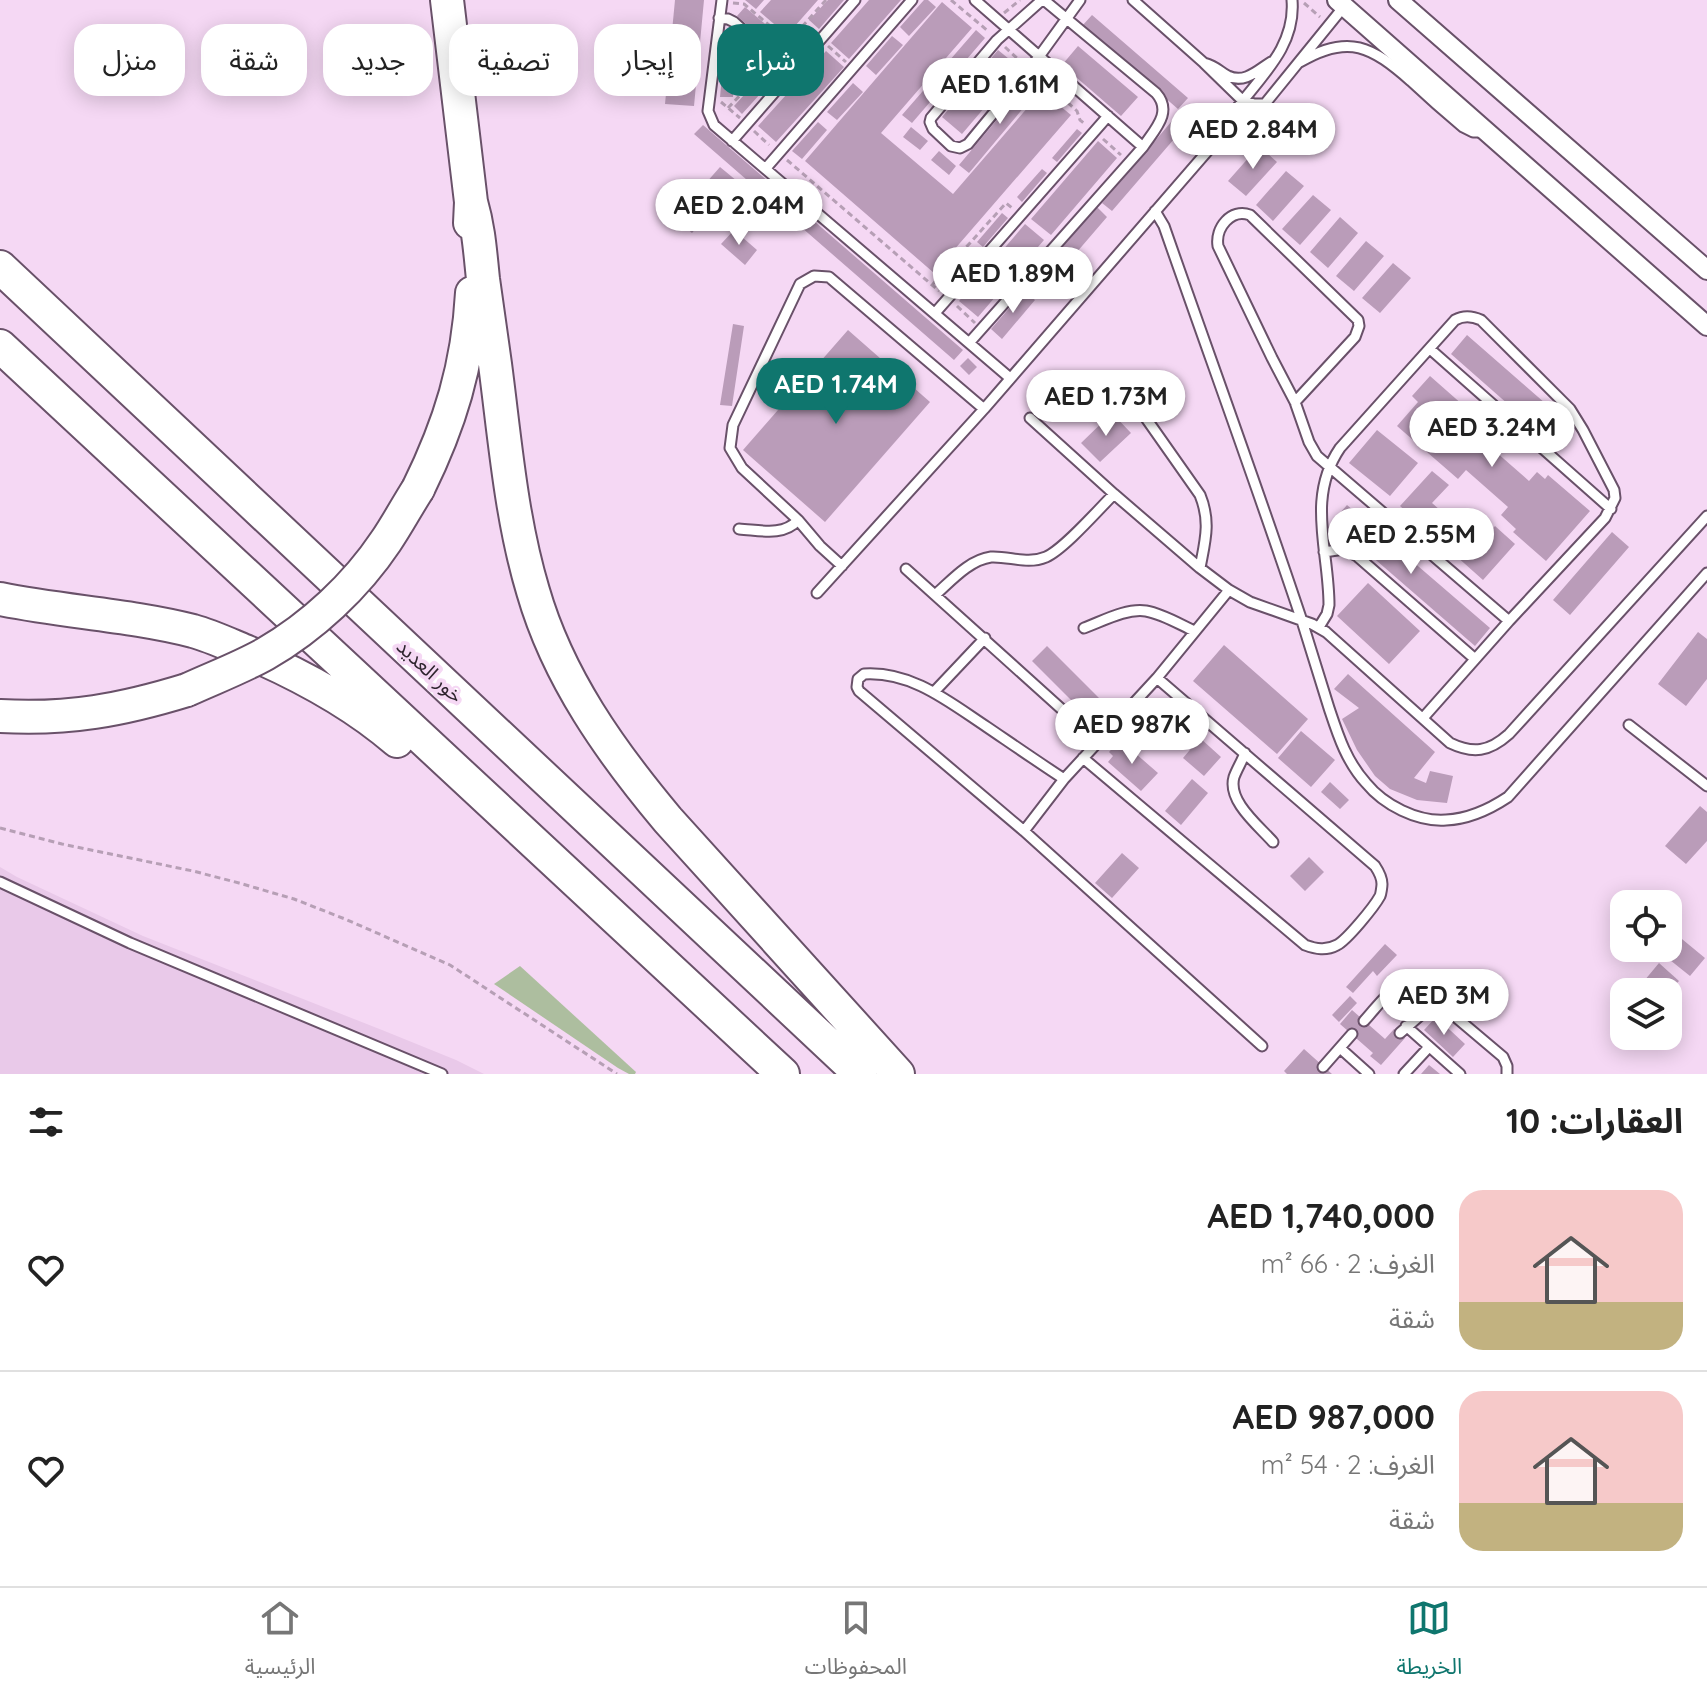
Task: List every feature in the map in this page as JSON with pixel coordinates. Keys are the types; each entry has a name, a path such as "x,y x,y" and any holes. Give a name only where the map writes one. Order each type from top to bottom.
{"highway":[{"path":"447,0 471,202 479,228 514,506 533,594 564,668 607,743 635,781 898,1074"},
{"path":"0,716 61,717 97,713 142,704 187,690 267,653 330,605 363,572 418,489 437,449 454,401 465,358 470,318 471,202"},
{"name":"خور العديد","path":"0,267 860,1074"},
{"path":"0,346 783,1074"},
{"path":"0,599 196,632 271,662 315,684 394,738 578,904 670,970"}],"street":[{"path":"1398,0 1707,270"},
{"path":"1343,2 1485,132 1707,326"}],"lane":[{"path":"824,36 855,0"},
{"path":"766,168 912,0"},
{"path":"975,0 1143,147"},
{"path":"969,343 1143,147 1163,115 1160,97 1065,19 1043,0 997,40 931,118 933,129 951,146 960,148 968,144 1040,57 1065,19 1080,0"},
{"path":"1133,0 1242,100 1264,104"},
{"path":"817,593 984,409 1218,139 1242,100 1264,77 1286,40 1292,0"},
{"path":"722,1 708,111 714,125 1010,378"},
{"path":"1218,139 1248,122 1300,62 1343,2"},
{"path":"719,18 736,24"},
{"path":"1300,62 1327,49 1368,49 1387,60 1463,127 1473,132 1485,132"},
{"path":"1204,63 1216,66 1227,76 1245,78 1272,62"},
{"path":"732,141 771,96"},
{"path":"935,313 1108,116"},
{"path":"1155,211 1164,226 1302,621 1343,748 1353,768 1375,792 1401,810 1446,820 1489,809 1508,797 1707,573"},
{"path":"1295,402 1355,337 1358,320 1250,215 1237,213 1219,229 1218,246 1295,402 1313,449 1329,467 1509,621"},
{"path":"842,566 742,468 730,448 733,425 800,284 814,276 829,277 984,409"},
{"path":"1319,627 1329,605 1320,500 1329,467 1340,448 1455,320 1461,317 1481,320 1570,409 1614,490 1615,498 1605,518 1423,718"},
{"path":"1430,349 1611,509"},
{"path":"1117,377 1194,484 1207,511 1200,568"},
{"path":"1030,418 1200,568 1250,602 1319,627 1450,743 1462,749 1487,749 1499,743 1707,516"},
{"path":"935,595 982,559 994,557 1025,561 1054,553 1114,494"},
{"path":"739,529 781,531 798,520"},
{"path":"1324,552 1344,549 1357,556 1475,659"},
{"path":"906,569 1097,741"},
{"path":"1024,831 1064,779 1157,678 1229,590"},
{"path":"1084,628 1127,613 1148,611 1194,631"},
{"path":"934,692 985,638"},
{"path":"1064,779 934,692 910,681 879,674 864,674 856,683 859,691 1024,831 1262,1046"},
{"path":"1083,758 1305,945 1328,949 1347,937 1380,895 1383,885 1381,875 1368,858 1157,678"},
{"path":"1629,725 1707,786"},
{"path":"1245,753 1233,778 1233,792 1273,842"},
{"path":"0,882 130,943 442,1074"},
{"path":"1364,1021 1396,987 1407,981 1423,984 1445,1008"},
{"path":"1460,1074 1429,1047 1403,1030 1431,1006 1445,1008 1503,1057 1507,1074"},
{"path":"1323,1067 1352,1034"},
{"path":"1404,1074 1429,1047"},
{"path":"1340,1048 1366,1073 1375,1060"}],"path":[{"path":"951,0 1077,111 1080,120 1129,163"},
{"path":"722,1 744,4 768,24"},
{"path":"709,102 721,102 982,329"},
{"path":"932,285 1006,203 1021,215"},
{"path":"0,828 239,883 294,899 345,919 450,965 617,1074"}],"shaded area":[{"path":"0,867 143,936 382,1030 484,1074 0,1074"}],"green space":[{"path":"520,966 635,1074 618,1068 494,984"}],"building":[{"path":"675,0 704,0 701,32 701,24 673,24"},
{"path":"745,0 764,0 756,9"},
{"path":"771,0 818,0 797,24 774,24 760,12"},
{"path":"828,0 844,0 823,24 813,24 809,20"},
{"path":"869,0 901,0 849,59 831,43"},
{"path":"924,0 936,7 909,36 900,27"},
{"path":"942,2 972,28 881,133 953,194 1042,91 1071,115 934,273 805,161"},
{"path":"745,7 765,24 746,24 737,16"},
{"path":"1092,15 1188,98 1178,109 1082,26"},
{"path":"976,30 985,38 912,123 902,115"},
{"path":"892,36 903,45 876,75 866,66"},
{"path":"1078,46 1138,97 1121,116 1062,65"},
{"path":"998,50 1019,67 962,134 942,117"},
{"path":"826,51 844,67 824,89"},
{"path":"1031,79 1041,87 969,173 959,165"},
{"path":"853,83 863,92 837,120 827,112"},
{"path":"666,96 695,96 694,106 665,104"},
{"path":"743,96 758,96 742,114 734,106"},
{"path":"785,96 818,96 776,142 758,126"},
{"path":"1177,115 1187,124 1112,211 1102,203"},
{"path":"818,122 827,130 802,159 792,151"},
{"path":"703,125 963,350 954,360 694,134"},
{"path":"911,127 928,141 920,150 903,137"},
{"path":"1077,129 1082,133 1057,162 1052,158"},
{"path":"1098,141 1117,158 1051,235 1031,219"},
{"path":"1259,146 1277,162 1246,196 1228,181"},
{"path":"939,151 956,166 949,175 931,160"},
{"path":"720,167 737,181 692,233 675,218"},
{"path":"1042,169 1047,173 1022,202 1017,197"},
{"path":"1286,171 1304,186 1273,221 1256,205"},
{"path":"1313,195 1331,210 1300,245 1282,229"},
{"path":"1097,207 1107,217 1040,295 1029,286"},
{"path":"1002,213 1008,218 983,247 977,242"},
{"path":"1340,217 1358,233 1328,268 1310,252"},
{"path":"1025,224 1044,240 978,317 959,301"},
{"path":"734,230 757,250 745,265 721,244"},
{"path":"1366,241 1384,256 1354,291 1336,276"},
{"path":"968,253 974,258 949,285 944,281"},
{"path":"1393,263 1411,278 1380,313 1362,298"},
{"path":"1024,291 1035,300 1002,339 991,329"},
{"path":"733,324 744,326 732,406 720,405"},
{"path":"848,330 930,402 825,522 743,450"},
{"path":"1467,335 1569,424 1552,443 1451,354"},
{"path":"968,358 977,367 969,375 960,366"},
{"path":"1430,376 1497,435 1488,445 1529,481 1537,472 1545,479 1548,475 1590,511 1546,561 1513,532 1516,529 1501,515 1508,507 1466,470 1458,479 1397,426 1418,402 1412,396"},
{"path":"1112,413 1131,433 1100,462 1081,443"},
{"path":"1377,430 1418,463 1390,496 1349,463"},
{"path":"1432,471 1449,485 1432,503 1479,544 1495,526 1515,544 1483,580 1400,506"},
{"path":"1347,505 1490,628 1475,646 1332,522"},
{"path":"1612,532 1629,547 1570,615 1553,600"},
{"path":"1368,583 1420,631 1389,664 1337,616"},
{"path":"1698,632 1707,639 1707,679 1686,706 1658,684"},
{"path":"1224,645 1308,719 1277,754 1193,681"},
{"path":"1047,646 1105,704 1090,719 1032,661"},
{"path":"1348,674 1435,752 1414,778 1426,783 1430,771 1453,776 1447,803 1417,800 1390,789 1375,776 1357,750 1342,719 1359,708 1334,689"},
{"path":"1165,700 1187,722 1179,730 1156,708"},
{"path":"1301,731 1335,760 1311,787 1278,758"},
{"path":"1200,738 1221,757 1204,776 1183,758"},
{"path":"1120,740 1158,773 1141,791 1108,762 1113,756 1109,752"},
{"path":"1192,779 1208,793 1181,825 1165,811"},
{"path":"1330,782 1349,800 1340,809 1321,792"},
{"path":"1700,806 1707,812 1707,841 1686,864 1665,846"},
{"path":"1122,853 1139,868 1112,898 1095,883"},
{"path":"1309,857 1324,872 1305,891 1290,876"},
{"path":"1682,939 1705,958 1690,976 1672,962 1682,962"},
{"path":"1385,944 1397,955 1377,976 1373,971 1353,993 1346,987"},
{"path":"1659,963 1676,978 1646,978"},
{"path":"1350,996 1357,1003 1339,1022 1332,1015"},
{"path":"1352,1010 1385,1039 1394,1029 1405,1038 1381,1065 1370,1056 1373,1053 1340,1024"},
{"path":"1436,1017 1465,1044 1453,1057 1424,1030"},
{"path":"1304,1049 1332,1074 1287,1074 1284,1071"},
{"path":"1429,1065 1440,1074 1421,1074"}]}
